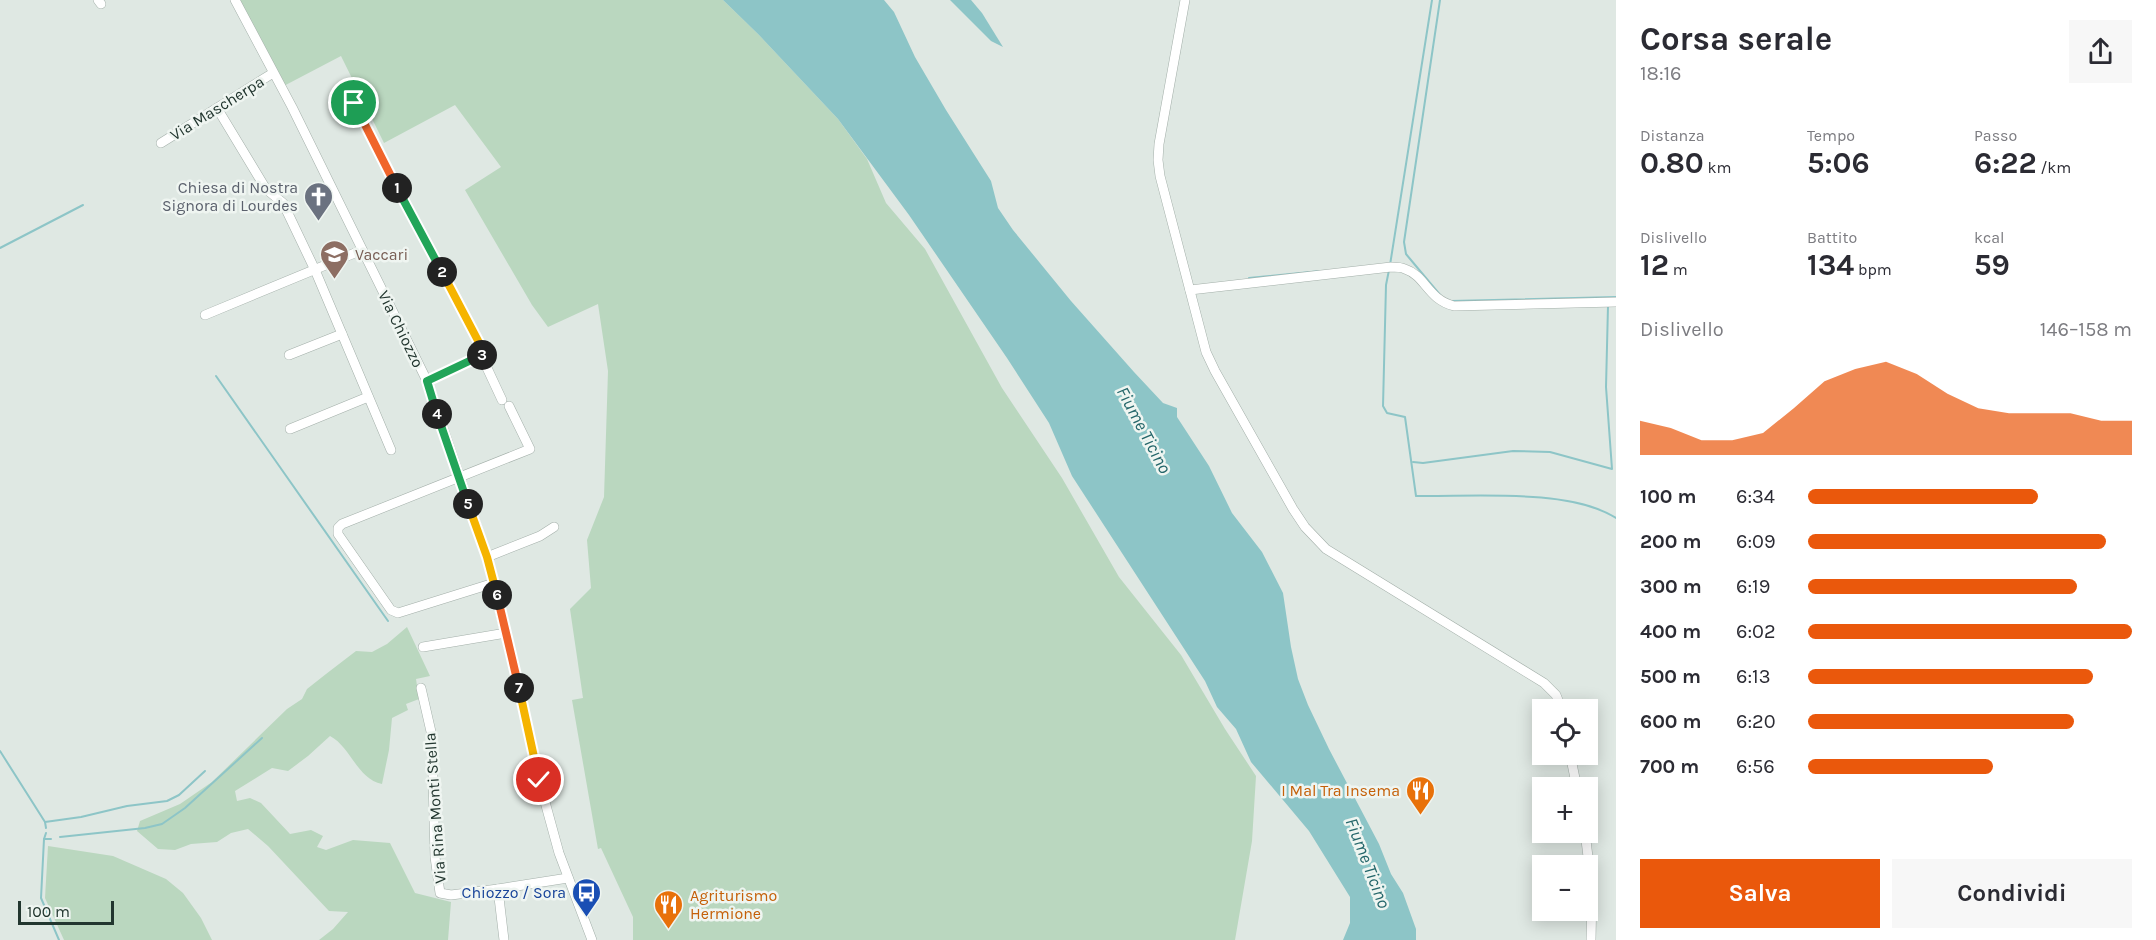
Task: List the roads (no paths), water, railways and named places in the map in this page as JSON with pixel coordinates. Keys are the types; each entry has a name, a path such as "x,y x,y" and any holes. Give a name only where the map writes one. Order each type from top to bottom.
{"street":[{"name":"Via Mascherpa","path":"234,0 292,107 362,250"},
{"path":"1185,0 1158,160 1160,176 1206,352 1215,371 1305,527 1326,549 1544,683 1558,699"},
{"name":"Via Mascherpa","path":"161,143 273,72"},
{"path":"354,103 485,354 427,381"},
{"path":"217,108 266,189 283,203 315,270 391,450"},
{"path":"206,315 362,250"},
{"name":"Via Chiozzo","path":"362,250 427,381 487,557 539,780 568,878 592,940"},
{"path":"1190,290 1391,267 1406,269 1418,278 1437,299 1454,306 1616,302"},
{"path":"289,355 342,334"},
{"path":"481,355 530,449 347,522 338,528 338,534 390,610 398,613 494,584"},
{"path":"290,429 368,397"},
{"path":"487,557 540,536 554,527"},
{"path":"423,647 506,633"},
{"name":"Via Rina Monti Stella","path":"421,688 432,736 435,857 440,893 450,895 498,889"},
{"path":"1586,843 1592,890 1591,940"},
{"path":"504,940 498,889 568,878"}],"water":[{"name":"Fiume Ticino","path":"723,0 884,0 894,12 915,57 991,181 998,208 1071,301 1134,372 1163,403 1177,408 1177,417 1209,466 1232,513 1262,552 1283,593 1298,679 1308,705 1379,844 1391,874 1403,893 1416,929 1416,940 1343,940 1350,923 1350,897 1309,831 1251,762 1236,729 1217,707 1205,681 1072,476 1049,423 1007,358 909,215 838,119"},
{"path":"950,0 971,0 1003,47 991,41"}],"waterway":[{"path":"1390,265 1432,0"},
{"path":"1440,0 1404,242 1406,254 1441,296"},
{"path":"0,248 83,205"},
{"path":"1389,270 1386,285 1383,406 1387,413 1405,417 1416,496 1491,495 1547,498 1596,508 1616,518"},
{"path":"1249,278 1320,271"},
{"path":"1451,301 1616,297"},
{"path":"1413,462 1423,463 1513,451 1550,452 1612,469 1606,387 1608,306"},
{"path":"216,376 388,621"},
{"path":"60,837 145,828 162,824 185,808 262,738"},
{"path":"0,751 45,822 46,828"},
{"path":"45,822 81,817 127,806 167,801 179,795 205,771"},
{"path":"46,833 44,839 51,839"},
{"path":"44,839 41,898 59,940"}],"place":[{"name":"Chiesa di Nostra Signora di Lourdes","path":"319,222"},
{"name":"Vaccari","path":"334,280"},
{"name":"I Mal Tra Insema","path":"1421,816"},
{"name":"Chiozzo / Sora","path":"587,918"},
{"name":"Agriturismo Hermione","path":"669,930"}]}
